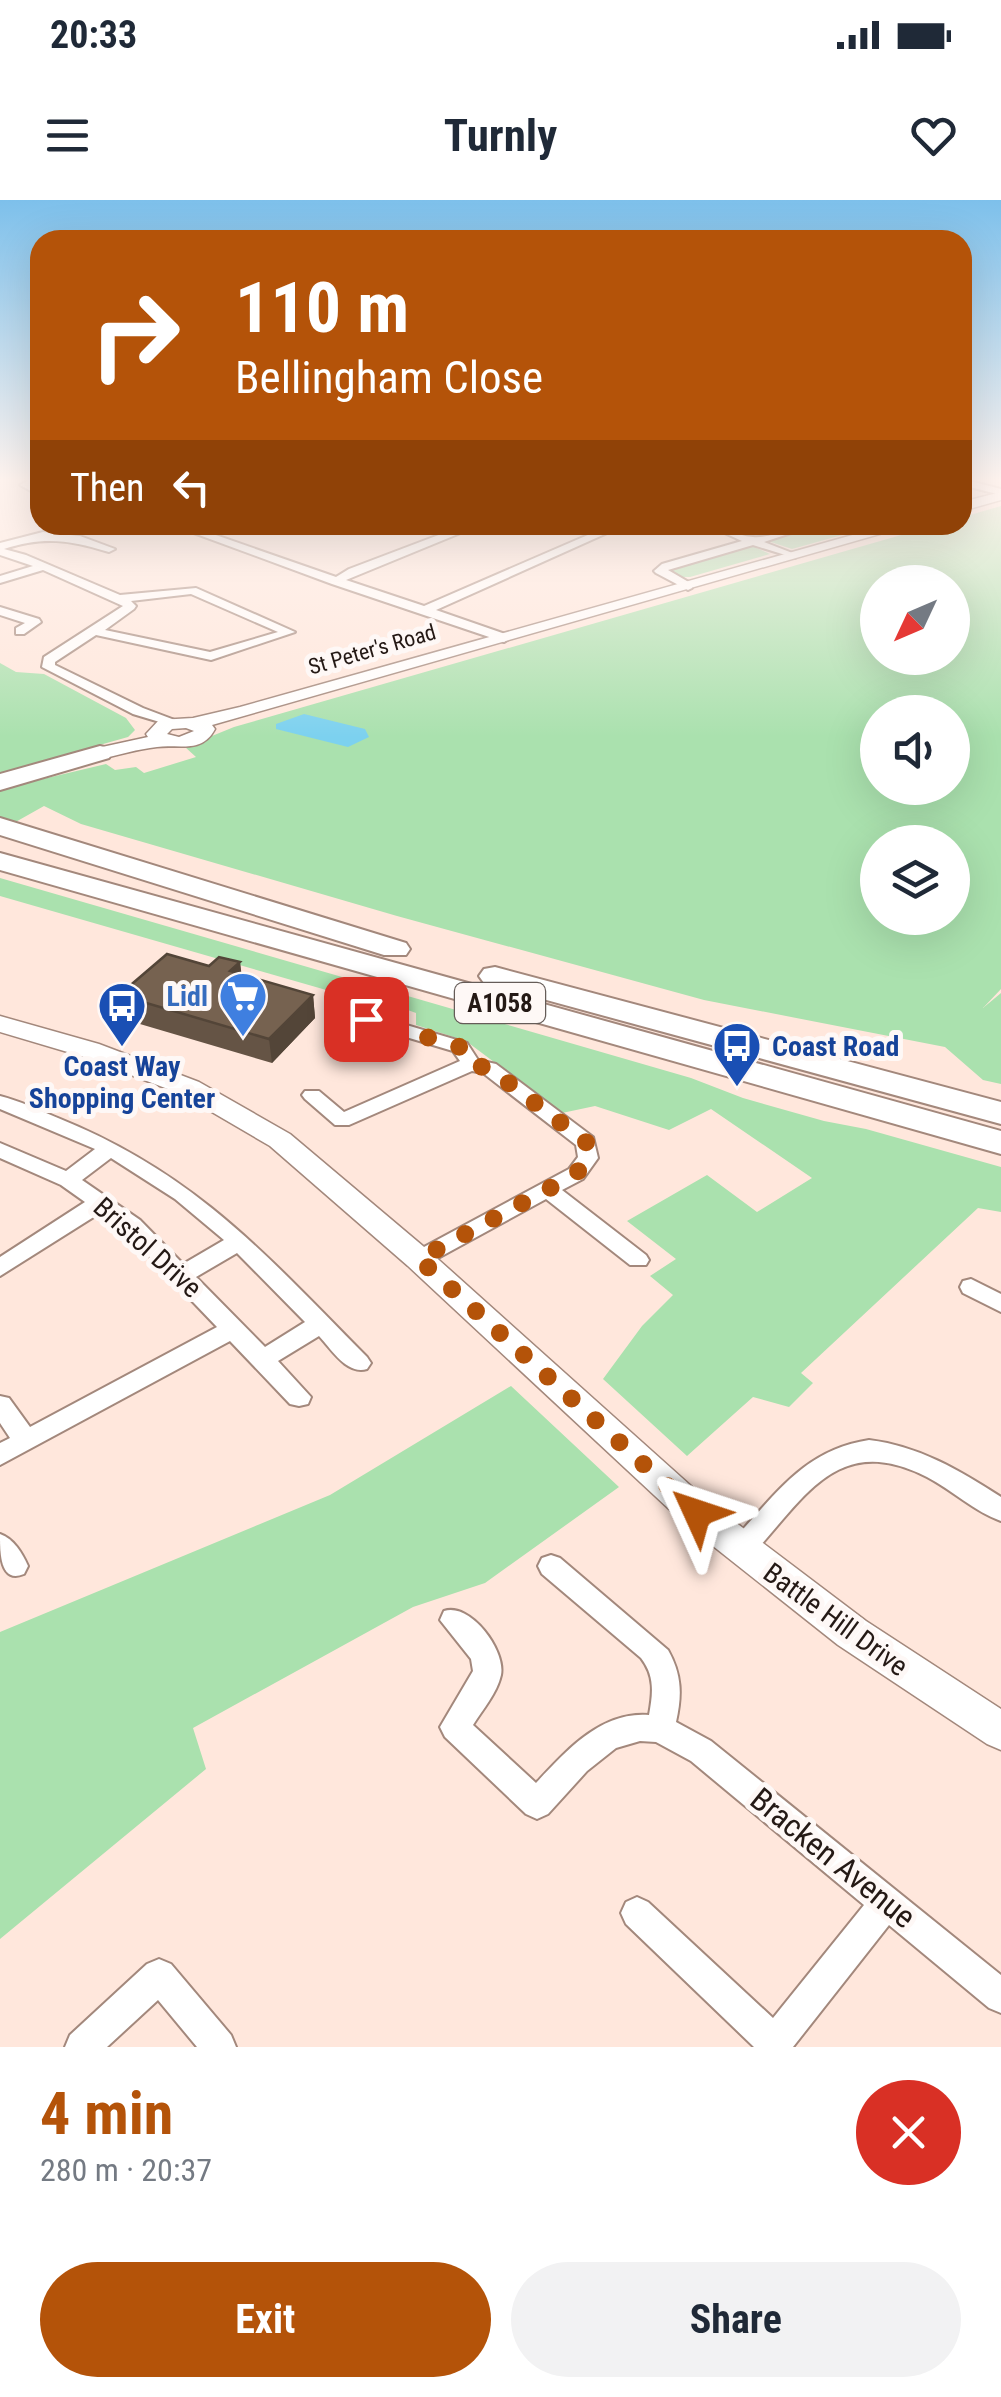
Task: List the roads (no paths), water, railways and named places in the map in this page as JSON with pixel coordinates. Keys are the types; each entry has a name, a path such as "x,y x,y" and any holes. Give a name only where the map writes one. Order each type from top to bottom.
{"highway":[{"path":"2,783 111,750"},
{"path":"0,826 411,954"},
{"name":"A1058","path":"0,838 1001,1113"},
{"name":"A1058","path":"0,861 1001,1144"}],"street":[{"path":"289,565 504,638"},
{"path":"336,582 368,565"},
{"path":"426,610 528,565"},
{"path":"669,565 660,572 688,586"},
{"name":"St Peter's Road","path":"111,750 162,731 192,740 203,734 200,726 244,712 759,565"},
{"path":"0,580 44,566 122,598 130,606 49,660 48,667 138,711 162,731"},
{"path":"94,631 211,656 289,632 192,590 122,598"},
{"path":"0,612 35,622 20,631"},
{"path":"366,1019 403,1020 460,1047 472,1065"},
{"name":"Battle Hill Drive","path":"0,1024 90,1050 190,1088 280,1140 419,1259 741,1549 916,1678 1001,1731"},
{"path":"312,1095 342,1122 472,1065 489,1068 586,1142 588,1158 576,1174 419,1259"},
{"path":"0,1102 110,1148 156,1175 238,1243 359,1363"},
{"path":"68,1180 110,1148"},
{"name":"Bristol Drive","path":"0,1150 68,1180 102,1201 183,1274 300,1397"},
{"path":"548,1190 638,1260"},
{"path":"0,1268 102,1201"},
{"path":"183,1274 238,1243"},
{"path":"971,1287 1001,1304"},
{"path":"263,1359 320,1324"},
{"path":"0,1455 234,1328"},
{"path":"0,1405 26,1440"},
{"path":"741,1549 826,1463 862,1452 882,1451 921,1461 1001,1510"},
{"path":"454,1620 485,1650 489,1660 482,1684 455,1727 537,1804 604,1736 641,1725 660,1729 669,1689 664,1663 551,1566"},
{"name":"Bracken Avenue","path":"660,1729 701,1751 1001,1996"},
{"path":"636,1913 775,2043 887,1902"},
{"path":"82,2047 159,1976 218,2047"}],"water":[{"path":"304,714 365,729 369,737 348,747 276,729 276,724"}],"place":[{"name":"Lidl","path":"243,1038"},
{"name":"Coast Way Shopping Center","path":"122,1048"},
{"name":"Coast Road","path":"737,1088"}]}
